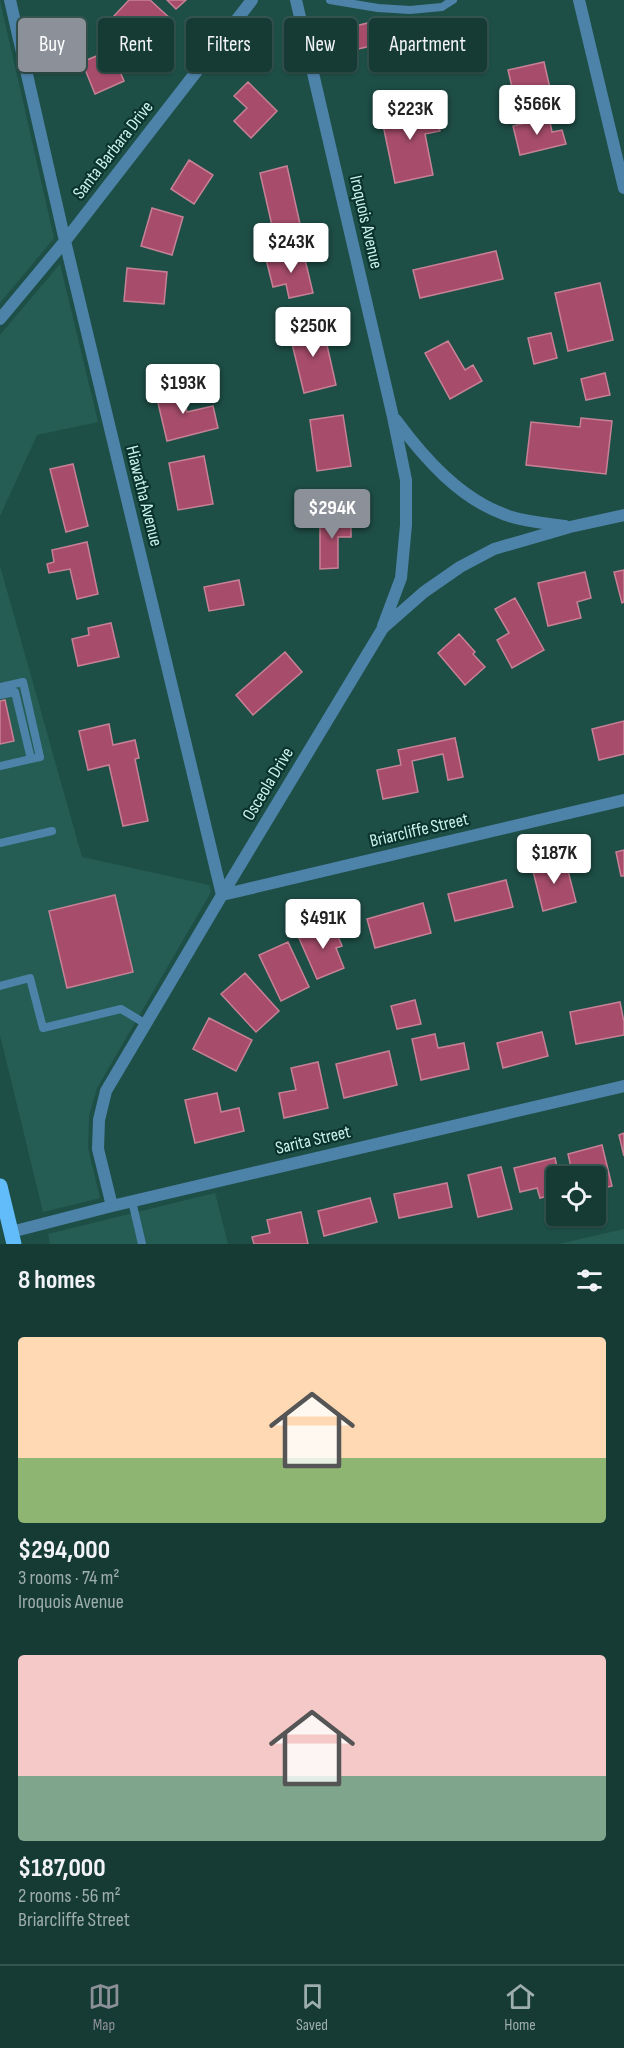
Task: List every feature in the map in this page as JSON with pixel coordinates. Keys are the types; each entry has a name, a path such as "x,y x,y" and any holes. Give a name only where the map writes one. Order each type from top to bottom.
{"main road":[{"path":"0,1186 8,1237"}],"street":[{"name":"Hiawatha Avenue","path":"10,0 64,242 222,895"},
{"name":"Santa Barbara Drive","path":"0,319 64,242 252,0"},
{"name":"Iroquois Avenue","path":"296,0 406,480 406,525 401,579 383,628"},
{"path":"579,0 624,188"},
{"name":"Iroquois Avenue","path":"393,417 442,475 477,500 506,516 570,527"},
{"name":"Osceola Drive","path":"112,1206 98,1149 99,1120 106,1091 383,628 424,592 460,567 494,549 570,527 624,515"},
{"name":"Briarcliffe Street","path":"222,895 624,800"},
{"name":"Sarita Street","path":"8,1237 132,1201 624,1086"}],"lane":[{"path":"330,0 378,8 410,10 442,7 453,0"},
{"path":"0,687 23,682 40,756 0,766"},
{"path":"0,695 15,692 31,759"},
{"path":"0,843 52,831"},
{"path":"0,986 30,978 43,1028 121,1009 146,1024"},
{"path":"132,1201 142,1244"}],"shaded area":[{"path":"0,1 54,238 0,303"},
{"path":"60,264 98,422 37,435 0,516 0,335"},
{"path":"0,566 82,857 209,885 211,892 97,1088 89,1116 88,1148 100,1198 43,1212 0,1035"},
{"path":"215,1193 228,1244 50,1244 48,1234"},
{"path":"624,1229 624,1244 559,1244"}],"building":[{"path":"129,0 150,0 170,18 116,18 114,16"},
{"path":"167,0 186,0 176,9"},
{"path":"369,23 369,46 357,49 357,26"},
{"path":"98,55 98,72 120,72 124,81 95,94 86,72 86,60"},
{"path":"544,62 552,97 516,105 508,70"},
{"path":"248,82 277,111 251,138 234,121 247,108 234,96"},
{"path":"434,104 440,131 425,134 433,175 395,183 381,115"},
{"path":"549,117 552,132 562,130 566,144 520,155 513,126"},
{"path":"189,160 213,175 194,204 171,189"},
{"path":"287,166 300,224 273,230 260,173"},
{"path":"152,208 183,217 172,255 141,246"},
{"path":"303,251 313,293 289,298 286,284 273,287 266,259"},
{"path":"496,251 503,279 420,298 413,270"},
{"path":"127,268 167,272 164,304 124,301"},
{"path":"600,283 613,340 568,351 555,293"},
{"path":"322,323 336,385 304,393 289,331"},
{"path":"551,333 557,358 534,364 528,338"},
{"path":"448,341 465,370 473,365 482,381 450,399 425,353"},
{"path":"605,373 610,395 586,400 581,379"},
{"path":"181,384 187,412 213,406 218,428 167,441 155,390"},
{"path":"343,415 351,466 317,471 310,420"},
{"path":"581,418 612,421 606,474 526,465 531,422 580,427"},
{"path":"204,456 213,504 178,510 169,463"},
{"path":"73,464 88,526 66,532 50,469"},
{"path":"320,519 351,519 351,537 338,537 338,568 320,569"},
{"path":"87,542 98,594 77,599 70,569 49,573 47,564 54,562 52,550"},
{"path":"624,570 624,602 622,603 614,572"},
{"path":"585,572 591,598 577,602 581,618 548,626 538,583"},
{"path":"239,580 244,605 209,611 204,587"},
{"path":"515,598 544,650 512,668 497,640 509,633 495,609"},
{"path":"111,623 119,657 78,666 72,639 89,635 88,628"},
{"path":"459,634 485,667 465,685 438,653"},
{"path":"285,652 302,672 253,715 236,695"},
{"path":"5,700 14,741 0,744 0,701"},
{"path":"624,721 624,754 599,760 592,729"},
{"path":"109,724 113,745 135,740 139,758 135,759 148,821 123,826 109,765 88,770 79,731"},
{"path":"455,738 463,777 448,780 443,754 412,761 418,792 383,799 377,770 401,765 398,750"},
{"path":"624,850 624,876 621,876 616,852"},
{"path":"565,859 576,902 543,911 532,867"},
{"path":"506,880 513,907 455,921 448,894"},
{"path":"115,895 133,972 67,988 49,911"},
{"path":"423,903 431,933 375,948 367,919"},
{"path":"332,922 342,946 336,948 344,968 317,979 298,936"},
{"path":"288,942 309,987 281,1001 259,955"},
{"path":"245,973 279,1011 256,1032 221,994"},
{"path":"415,1000 421,1024 397,1029 391,1006"},
{"path":"620,1002 624,1035 576,1044 570,1012"},
{"path":"209,1018 252,1040 236,1071 193,1049"},
{"path":"542,1032 548,1056 503,1068 497,1043"},
{"path":"435,1034 438,1048 464,1043 469,1069 421,1080 412,1039"},
{"path":"389,1051 397,1085 344,1098 336,1064"},
{"path":"318,1062 328,1108 284,1118 279,1093 296,1090 291,1068"},
{"path":"217,1093 221,1112 239,1108 244,1131 195,1143 185,1100"},
{"path":"624,1133 624,1156 619,1135"},
{"path":"602,1145 612,1186 606,1188 606,1166 571,1166 568,1154"},
{"path":"555,1158 557,1166 546,1166 546,1196 540,1198 537,1188 520,1192 514,1168"},
{"path":"501,1167 512,1209 478,1217 468,1175"},
{"path":"447,1183 452,1207 399,1218 394,1194"},
{"path":"370,1198 377,1222 324,1236 318,1211"},
{"path":"301,1212 308,1244 254,1244 252,1237 270,1233 267,1220"}]}
